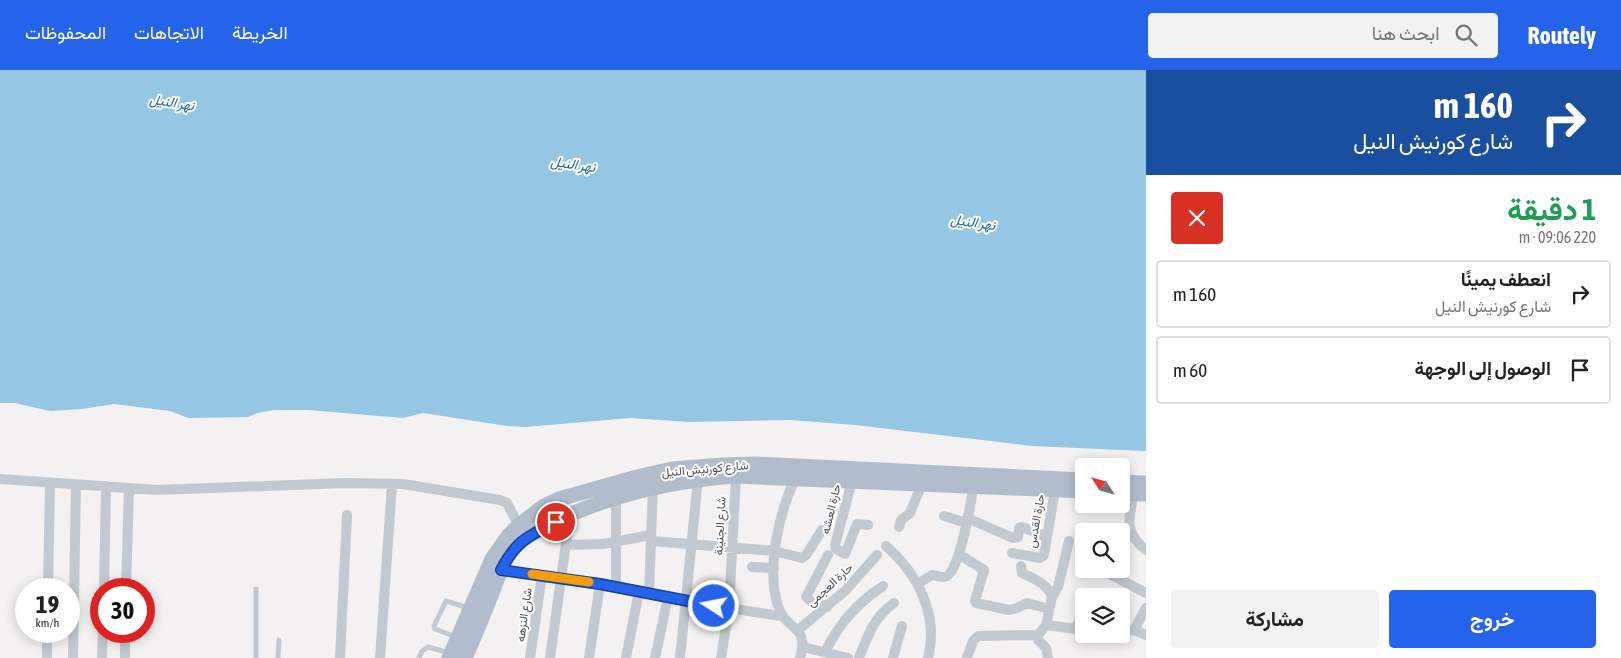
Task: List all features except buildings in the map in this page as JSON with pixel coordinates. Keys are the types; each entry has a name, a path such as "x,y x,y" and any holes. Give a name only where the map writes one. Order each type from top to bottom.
{"main road":[{"name":"شارع كورنيش النيل","path":"455,657 478,629 501,570 516,546 530,515 559,499 646,475 722,464 1075,480"},
{"name":"شارع كورنيش النيل","path":"455,657 457,638 470,608 492,559 508,536 616,496 654,486 698,479 736,476 1075,491"},
{"path":"1130,482 1146,483"}],"street":[{"name":"شارع الجنينة","path":"721,658 729,608 736,476"},
{"path":"781,616 775,597 775,551 783,506 795,478"},
{"path":"0,479 157,490 344,483 403,484 500,500 507,503 522,532"},
{"path":"680,658 698,479"},
{"name":"حارة العشه","path":"852,481 835,546 836,549 845,554 857,524 868,525"},
{"path":"48,578 50,483"},
{"path":"73,658 76,484"},
{"path":"380,658 392,484"},
{"path":"899,527 901,520 910,513 922,484"},
{"path":"104,578 106,486"},
{"path":"626,658 644,592 651,538 654,486"},
{"path":"917,584 932,575 943,578 947,577 954,568 960,555 974,486"},
{"path":"126,578 129,488"},
{"name":"حارة القدس","path":"1012,553 1040,558 1044,554 1055,490"},
{"path":"1134,493 1129,526 1133,536 1146,550"},
{"path":"616,496 616,587"},
{"path":"550,658 570,514"},
{"path":"340,658 347,515"},
{"path":"944,516 966,520 1013,538 1018,536 1019,528 1022,526 1047,537"},
{"path":"566,545 590,545 651,538 692,544 775,551 804,557 822,530"},
{"path":"1048,658 1046,648 1038,640 1038,635 1046,625 1052,597 1058,588 1069,541"},
{"path":"886,546 904,563 925,600 930,618 931,636 928,658"},
{"path":"827,607 819,602 814,604 806,599 806,596 828,555"},
{"name":"حارة العجمى","path":"798,630 827,607 861,574 877,555"},
{"path":"960,555 984,570 975,601 977,604 1009,610 1027,603 1049,610"},
{"path":"1021,566 1021,572 1036,579 1048,589 1052,597"},
{"path":"752,567 774,568"},
{"path":"501,570 600,584 781,616 798,630 802,638 803,647 800,658"},
{"name":"شارع النزهه","path":"530,658 542,575"},
{"path":"1117,578 1146,593"},
{"path":"589,658 600,584"},
{"path":"825,652 831,639 848,614 864,599 883,586"},
{"path":"656,658 668,597"},
{"path":"859,658 874,621 894,602"},
{"path":"1134,630 1146,608"},
{"path":"1046,625 1075,628"},
{"path":"893,658 902,626"},
{"path":"473,658 478,629"},
{"path":"1130,630 1146,635"},
{"path":"967,658 973,641 978,636 1038,635"},
{"path":"47,643 47,658"},
{"path":"102,658 103,643"},
{"path":"124,658 125,643"},
{"path":"803,647 848,658"}],"lane":[{"path":"256,588 256,658"},
{"path":"457,638 435,629 434,626 446,601 470,608"},
{"path":"278,658 279,640"},
{"path":"419,658 422,651 428,647 455,657"}],"water":[{"name":"نهر النيل","path":"0,70 1146,70 1146,451 1032,446 855,425 791,420 690,422 630,418 526,427 507,426 423,413 403,418 308,410 274,410 248,417 188,418 170,411 114,404 50,411 15,403 0,403"}],"slow traffic":[{"path":"532,574 589,582"}],"route":[{"path":"556,522 526,537 510,553 501,570 600,584 714,606"}]}
